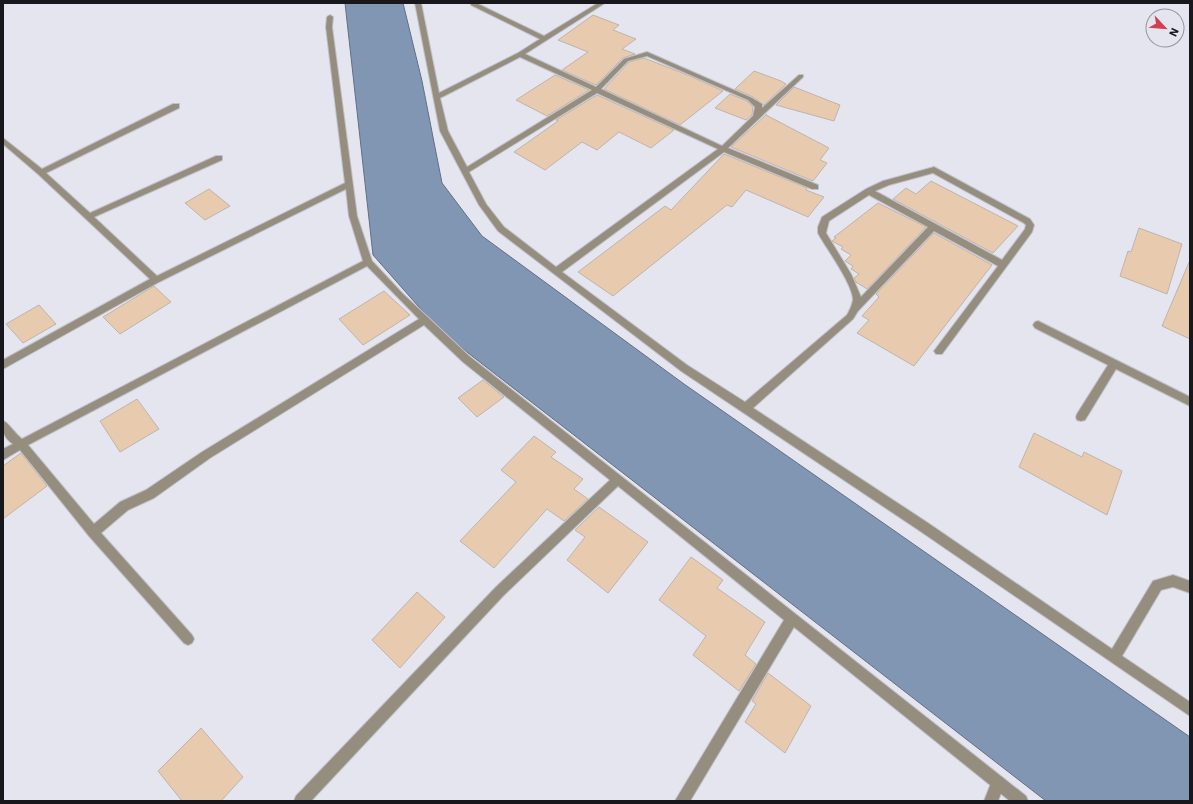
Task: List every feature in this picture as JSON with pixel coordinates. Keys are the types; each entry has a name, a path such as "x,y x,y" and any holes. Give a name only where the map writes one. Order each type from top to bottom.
{"street":[{"path":"418,3 444,131 483,205 501,229 684,368 924,527 1190,710"},
{"path":"436,97 520,54 602,3"},
{"path":"472,4 545,39"},
{"path":"330,16 329,27 348,184 353,216 368,262 400,296 466,359 1021,801"},
{"path":"520,54 723,149 815,187"},
{"path":"465,171 597,90 626,60 647,54 750,98 759,106 757,117"},
{"path":"556,272 723,149 801,76"},
{"path":"41,172 176,106"},
{"path":"3,140 41,172 156,280"},
{"path":"88,217 219,158"},
{"path":"856,308 857,297 851,283 822,233 822,227 825,219 869,191 886,183 934,170 1027,221 1030,225 1030,230 939,351"},
{"path":"3,365 156,280 348,184"},
{"path":"869,191 1003,265"},
{"path":"746,408 850,317 856,308 933,226"},
{"path":"3,455 21,444 368,262"},
{"path":"93,532 124,506 150,494 206,455 425,320"},
{"path":"1038,325 1190,402"},
{"path":"1081,417 1114,363"},
{"path":"3,425 10,436 21,444 93,532 188,640"},
{"path":"302,801 500,591 617,480"},
{"path":"1114,658 1157,585 1172,581 1190,587"},
{"path":"682,801 792,619"},
{"path":"991,801 998,783"}],"water":[{"path":"345,3 403,3 422,81 442,183 482,236 684,384 1190,737 1190,801 1046,801 441,332 373,255"}],"building":[{"path":"593,15 619,25 613,30 636,39 622,49 635,54 623,58 596,85 562,70 588,52 558,40"},
{"path":"644,58 723,91 680,125 604,89 629,62"},
{"path":"754,71 786,84 764,105 753,97 735,89"},
{"path":"555,75 589,90 547,116 516,100"},
{"path":"794,87 840,105 834,121 776,105"},
{"path":"730,94 747,101 753,107 752,115 746,120 715,108"},
{"path":"597,95 674,130 651,148 619,132 597,150 582,142 545,170 514,152 558,121 556,120"},
{"path":"767,114 766,115 829,148 820,160 827,163 813,181 731,147"},
{"path":"724,154 807,188 806,190 824,197 808,217 746,190 732,207 727,205 613,296 578,272 665,206 671,210"},
{"path":"931,181 1018,226 993,253 893,199 906,188 916,194"},
{"path":"209,189 230,206 205,220 185,203"},
{"path":"878,203 926,227 867,289 856,282 854,278 859,274 851,269 853,266 845,261 851,255 841,249 843,247 832,241 836,238 834,237"},
{"path":"1139,228 1182,244 1167,294 1120,276 1128,251 1131,252"},
{"path":"934,233 992,265 914,366 857,333 869,320 862,316 879,297 876,294"},
{"path":"1190,260 1190,339 1162,326"},
{"path":"154,286 171,302 120,334 103,317"},
{"path":"384,291 410,315 363,345 339,319"},
{"path":"39,305 56,324 23,343 6,324"},
{"path":"483,380 504,397 477,417 458,398"},
{"path":"137,399 159,429 120,452 100,421"},
{"path":"1034,433 1082,457 1084,452 1122,471 1107,515 1019,467"},
{"path":"534,436 556,452 551,457 583,479 574,489 588,499 564,521 547,509 494,568 460,541 516,482 501,470"},
{"path":"21,453 47,486 3,519 3,466"},
{"path":"599,507 648,542 608,593 567,560 585,537 575,530"},
{"path":"691,557 723,580 717,588 765,622 745,655 756,664 739,691 693,655 706,636 659,600"},
{"path":"417,592 445,617 400,668 372,640"},
{"path":"768,673 811,706 785,753 745,722 756,704 752,701"},
{"path":"201,728 243,777 221,801 182,801 158,771"}]}
